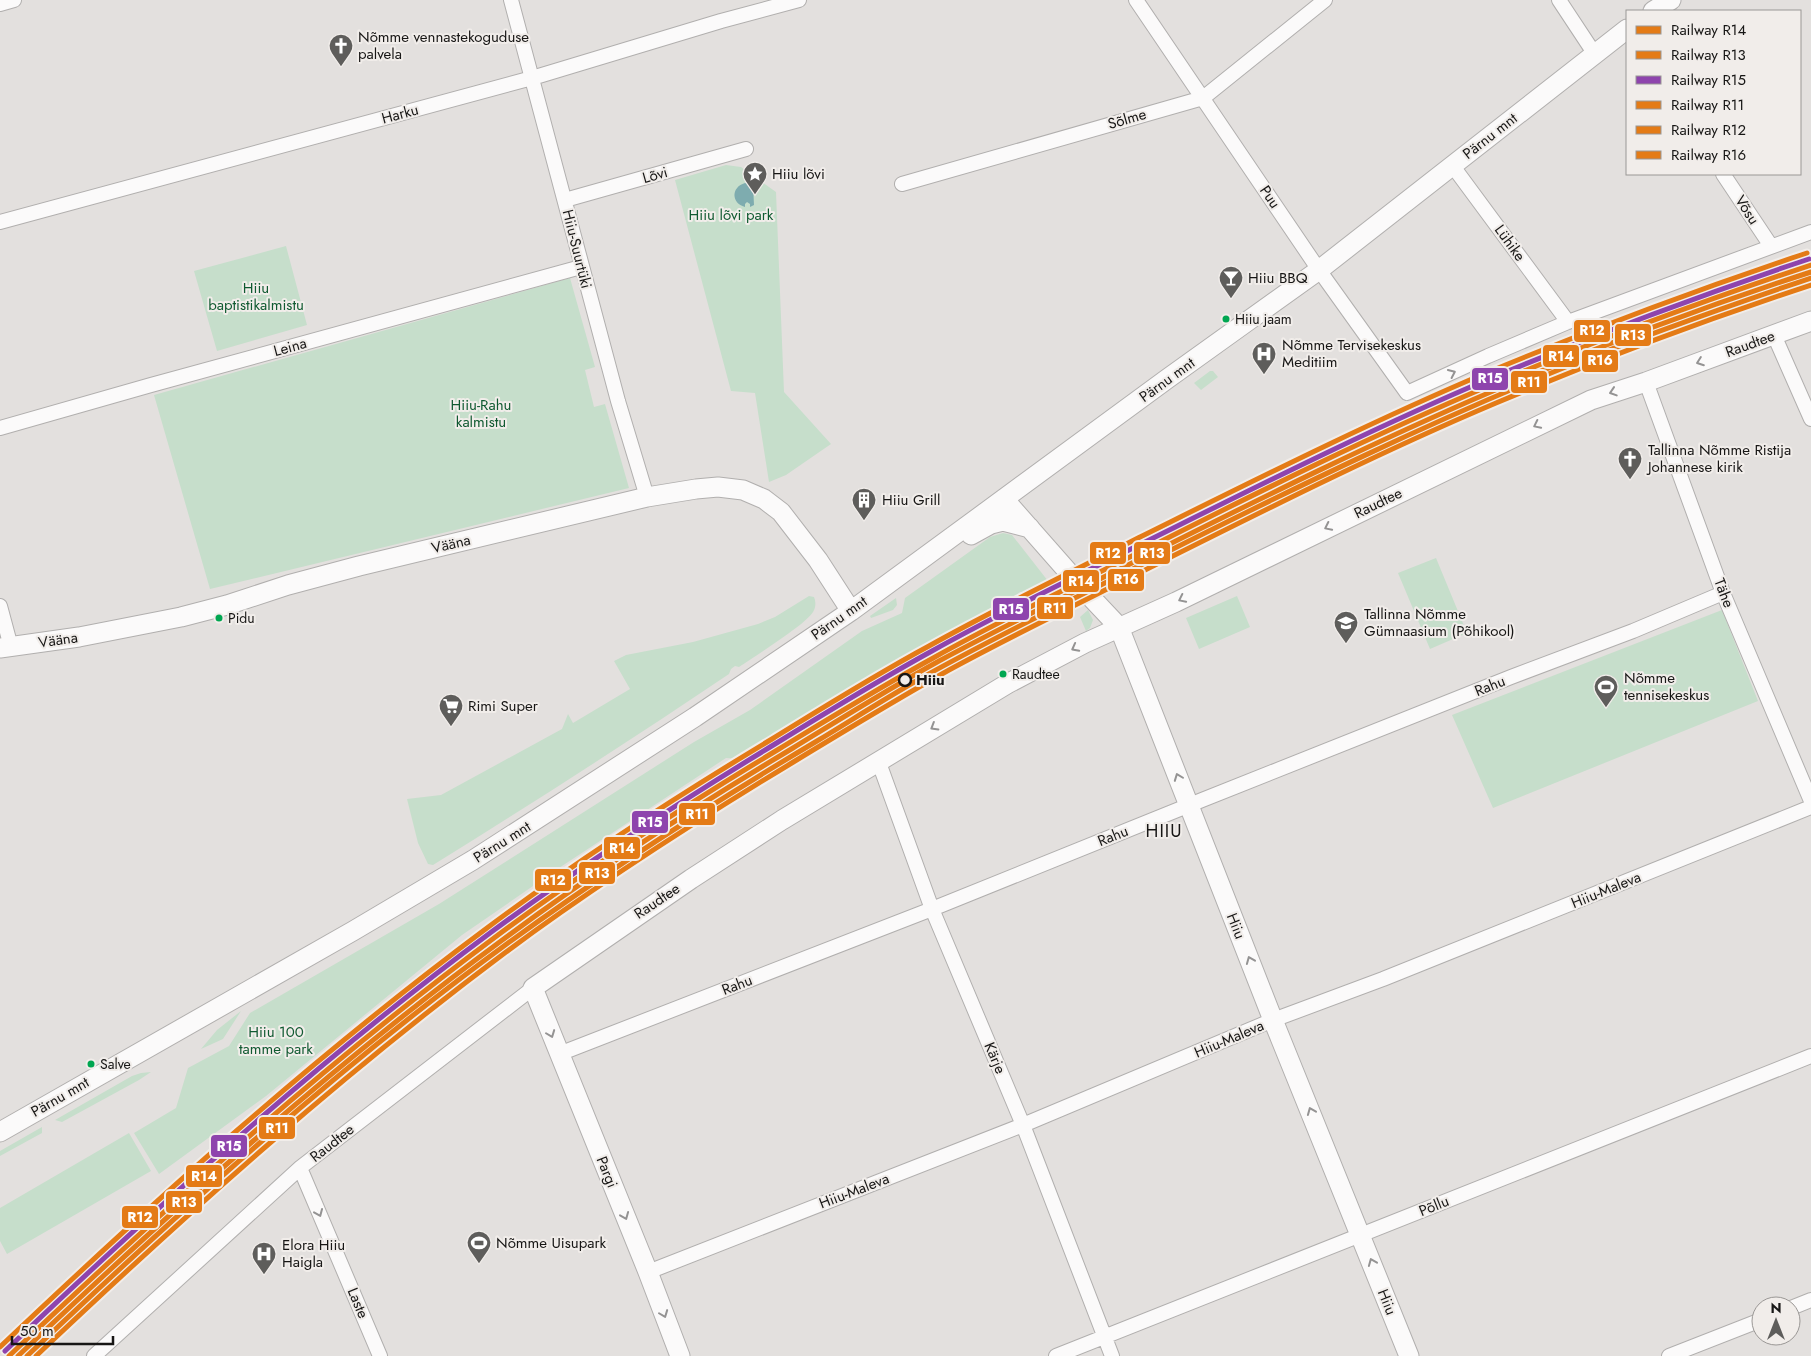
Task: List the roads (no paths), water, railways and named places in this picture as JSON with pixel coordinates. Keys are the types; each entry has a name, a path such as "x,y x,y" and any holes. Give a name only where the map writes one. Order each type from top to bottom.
{"street":[{"path":"0,4 14,0"},
{"name":"Hiiu-Suurtüki","path":"511,0 565,200 581,267 647,497"},
{"name":"Harku","path":"0,222 532,78 721,21 800,0"},
{"name":"Puu","path":"1136,0 1319,270 1408,393 1568,322"},
{"name":"Sõlme","path":"902,184 1203,98 1325,0"},
{"path":"1559,0 1594,53"},
{"path":"1656,10 1671,0"},
{"name":"Pärnu mnt","path":"0,1132 473,860 688,722 851,611 1319,270 1626,29"},
{"name":"Lõvi","path":"565,200 746,149"},
{"name":"Lühike","path":"1452,165 1568,322"},
{"name":"Võsu","path":"1724,175 1771,246"},
{"path":"1568,322 1811,232"},
{"name":"Leina","path":"0,428 581,267"},
{"name":"Raudtee","path":"94,1356 300,1168 533,988 691,879 878,760 1007,684 1085,643 1176,602 1591,400 1646,382 1811,321"},
{"path":"1774,335 1811,419"},
{"name":"Tähe","path":"1646,382 1723,594 1811,801"},
{"name":"Vääna","path":"6,648 79,638 181,617 359,566 647,497 718,487 743,490 764,499 781,512 818,560 851,611"},
{"name":"Hiiu","path":"1004,498 1119,627 1188,805 1409,1356"},
{"path":"945,541 973,535 991,524 1003,522 1030,528"},
{"name":"Rahu","path":"558,1054 932,909 1188,805 1723,594"},
{"path":"0,606 6,648"},
{"name":"Kärje","path":"878,760 932,909 1023,1125 1112,1356"},
{"name":"Hiiu-Maleva","path":"648,1272 1023,1125 1274,1020 1383,980 1811,807"},
{"name":"Pargi","path":"533,988 680,1356"},
{"name":"Põllu","path":"1056,1356 1811,1056"},
{"name":"Laste","path":"300,1168 380,1356"},
{"path":"1669,1356 1751,1324"}],"water":[{"path":"745,183 753,185 754,205 750,207 750,204 747,202 745,207 740,205 734,195 737,188"}],"rail line":[{"name":"R12","path":"0,1347 177,1183 298,1078 423,977 521,903 591,854 699,784 850,691 1033,591 1354,432 1486,373 1606,325 1807,253"},
{"name":"R15","path":"5,1351 241,1135 363,1032 426,982 490,933 595,859 702,789 834,708 912,662 1010,610 1357,438 1489,379 1608,331 1809,259"},
{"name":"R14","path":"9,1356 245,1140 367,1037 430,987 528,913 598,864 706,794 817,726 895,679 986,629 1359,444 1570,352 1690,307 1811,265"},
{"name":"R13","path":"18,1356 134,1247 253,1141 375,1038 437,989 536,915 608,865 718,794 866,703 939,661 1017,620 1362,450 1493,391 1611,343 1690,313 1811,272"},
{"name":"R11","path":"27,1356 261,1142 321,1090 445,991 545,916 621,864 738,789 891,696 946,664 1038,616 1262,504 1468,408 1602,353 1811,278"},
{"name":"R16","path":"36,1356 149,1250 265,1147 444,999 541,926 612,877 721,806 833,738 949,670 1000,643 1282,502 1410,441 1496,403 1613,356 1692,326 1811,285"}],"place":[{"name":"Nõmme vennastekoguduse palvela","path":"341,67"},
{"name":"Hiiu lõvi","path":"755,195"},
{"name":"Hiiu BBQ","path":"1231,299"},
{"name":"Hiiu jaam","path":"1226,319"},
{"name":"Nõmme Tervisekeskus Meditiim","path":"1264,375"},
{"name":"Tallinna Nõmme Ristija Johannese kirik","path":"1630,480"},
{"name":"Hiiu Grill","path":"864,521"},
{"name":"Pidu","path":"219,618"},
{"name":"Tallinna Nõmme Gümnaasium (Põhikool)","path":"1346,644"},
{"name":"Raudtee","path":"1003,674"},
{"name":"Hiiu","path":"905,680"},
{"name":"Nõmme tennisekeskus","path":"1606,708"},
{"name":"Rimi Super","path":"451,727"},
{"name":"Salve","path":"91,1064"},
{"name":"Nõmme Uisupark","path":"479,1264"},
{"name":"Elora Hiiu Haigla","path":"264,1275"}],"district":[{"name":"HIIU","path":"1164,831"}],"park label":[{"name":"Hiiu lõvi park","path":"731,215"},
{"name":"Hiiu baptistikalmistu","path":"256,296"},
{"name":"Hiiu-Rahu kalmistu","path":"481,414"},
{"name":"Hiiu 100 tamme park","path":"276,1040"}]}
